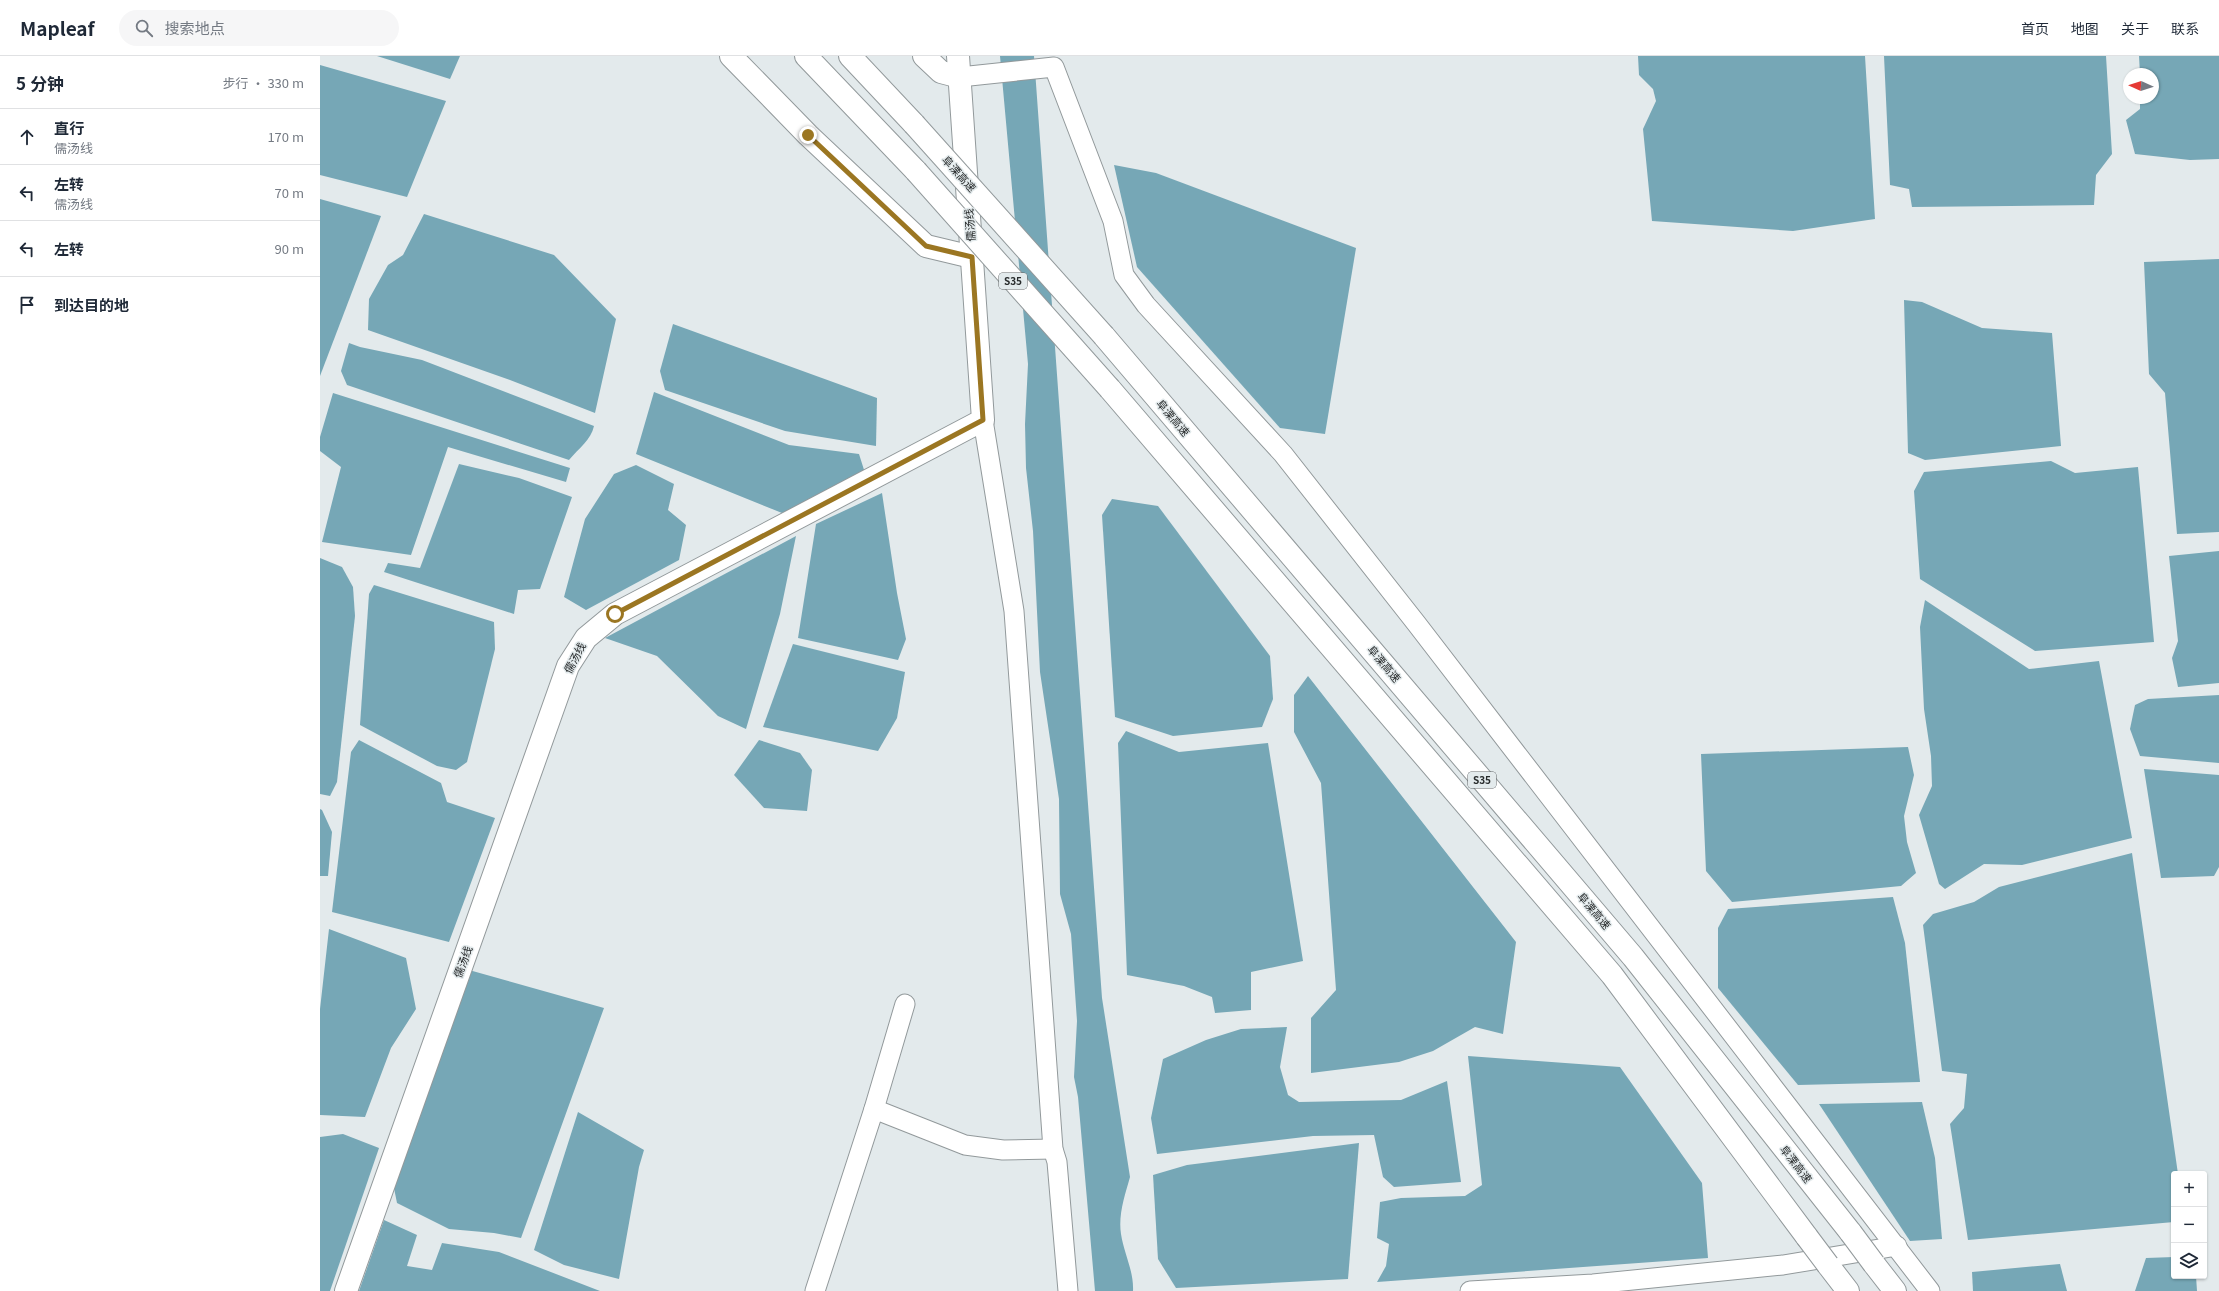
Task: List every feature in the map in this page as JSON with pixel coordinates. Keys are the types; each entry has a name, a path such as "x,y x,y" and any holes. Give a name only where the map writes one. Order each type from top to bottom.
{"main road":[{"path":"731,56 808,135 926,246 972,257"},
{"name":"S35","path":"806,56 916,171 1110,389 1612,975 1848,1291"},
{"name":"阜溧高速","path":"850,56 914,124 1104,336 1633,957 1895,1291"},
{"path":"924,56 941,72 960,77"},
{"name":"儒汤线","path":"346,1291 568,666 586,638 615,614 983,420 958,56"}],"street":[{"path":"960,77 1054,67 1113,221 1124,275 1146,305 1284,454 1421,629 1897,1246 1930,1291"},
{"path":"983,420 1014,611 1053,1149 1057,1162 1068,1291"},
{"path":"815,1291 874,1109 905,1004"},
{"path":"874,1109 965,1145 1002,1150 1053,1149"},
{"path":"1470,1291 1593,1284 1784,1265 1897,1246"}],"water":[{"path":"377,56 460,56 450,79"},
{"path":"1000,56 1034,56 1102,998 1130,1177 1122,1205 1120,1227 1122,1241 1132,1276 1133,1291 1095,1291 1078,1097 1074,1077 1077,1021 1071,934 1060,894 1059,799 1040,672 1033,531 1026,468 1025,424 1028,364"},
{"path":"1638,56 1865,56 1875,219 1793,231 1652,221 1643,129 1656,101 1653,89 1639,75"},
{"path":"1884,56 2106,56 2112,154 2096,175 2094,205 1912,207 1909,189 1890,185"},
{"path":"2139,56 2219,56 2219,159 2190,160 2135,154 2126,120 2140,109 2140,104 2159,104 2159,68 2140,68"},
{"path":"320,65 446,101 407,197 320,175"},
{"path":"1114,165 1156,173 1356,248 1325,434 1280,428 1137,267"},
{"path":"320,199 381,216 320,376"},
{"path":"424,214 554,255 616,319 595,413 510,380 368,330 369,299 388,265 403,255"},
{"path":"2219,259 2219,532 2177,534 2165,393 2149,374 2144,262"},
{"path":"1904,300 1922,302 1982,328 2052,333 2061,446 1925,460 1908,453"},
{"path":"673,324 877,398 876,446 785,431 665,390 660,371"},
{"path":"349,343 360,347 422,360 594,426 590,436 569,460 347,385 341,371"},
{"path":"654,392 789,445 859,454 865,473 782,513 636,454"},
{"path":"333,393 570,468 566,482 448,447 411,555 322,542 341,467 320,451 320,437"},
{"path":"2051,461 2075,473 2138,467 2154,642 2035,651 1920,579 1914,491 1924,472"},
{"path":"459,464 519,478 572,497 540,589 518,590 514,614 384,572 388,563 420,568"},
{"path":"636,465 674,484 668,510 686,525 679,560 586,610 564,597 585,519 614,474"},
{"path":"882,493 897,593 906,639 898,660 798,638 816,524"},
{"path":"1112,499 1158,506 1270,656 1273,699 1262,727 1173,736 1115,717 1102,515"},
{"path":"796,536 780,614 746,729 718,716 657,656 605,638"},
{"path":"2219,551 2219,683 2178,687 2172,658 2178,641 2169,556"},
{"path":"320,558 342,567 353,587 355,616 337,782 330,796 320,794"},
{"path":"374,585 494,622 495,649 467,762 456,770 437,766 360,725 369,594"},
{"path":"1925,600 2029,669 2099,661 2132,838 2022,865 1984,864 1945,889 1939,884 1919,815 1932,786 1931,756 1924,709 1920,627"},
{"path":"793,644 905,672 897,718 878,751 763,727"},
{"path":"1308,676 1516,942 1503,1034 1475,1027 1433,1051 1399,1062 1311,1073 1311,1018 1336,990 1321,783 1294,732 1294,695"},
{"path":"2219,695 2219,763 2140,756 2130,729 2135,705 2148,699"},
{"path":"1126,731 1179,752 1268,743 1303,961 1251,972 1251,1010 1215,1013 1212,997 1184,986 1127,975 1118,743"},
{"path":"359,740 441,783 447,802 495,818 449,942 332,912 351,752"},
{"path":"759,740 800,753 812,770 807,811 764,808 734,775"},
{"path":"1908,747 1914,775 1904,816 1907,842 1916,873 1901,886 1732,902 1706,871 1701,754"},
{"path":"2144,769 2219,775 2219,867 2214,876 2161,878"},
{"path":"320,809 322,810 332,832 328,876 320,876"},
{"path":"2132,853 2178,1171 2171,1171 2171,1222 1968,1240 1950,1124 1964,1108 1967,1074 1942,1071 1923,925 1933,914 1974,902 1999,887"},
{"path":"1893,897 1905,943 1920,1082 1798,1085 1718,988 1718,928 1728,909"},
{"path":"329,929 406,958 416,1009 391,1048 365,1117 320,1115 320,1009"},
{"path":"469,970 604,1008 521,1238 494,1233 449,1229 397,1203 394,1188"},
{"path":"1287,1027 1280,1067 1288,1095 1299,1102 1401,1100 1447,1081 1461,1182 1394,1187 1383,1177 1374,1135 1313,1136 1157,1154 1151,1118 1163,1059 1206,1040 1241,1029"},
{"path":"1468,1056 1620,1067 1702,1183 1708,1258 1377,1282 1386,1266 1389,1244 1377,1238 1380,1202 1401,1198 1465,1196 1482,1185"},
{"path":"1922,1102 1935,1158 1942,1239 1910,1241 1819,1104"},
{"path":"578,1112 644,1150 639,1167 619,1279 564,1265 534,1250"},
{"path":"343,1134 379,1148 330,1291 320,1291 320,1137"},
{"path":"1359,1143 1348,1279 1176,1288 1158,1259 1153,1175 1187,1165"},
{"path":"384,1220 417,1235 407,1266 432,1270 442,1243 499,1252 600,1291 359,1291"},
{"path":"2171,1257 2171,1279 2196,1279 2197,1291 2135,1291 2146,1258"},
{"path":"2060,1264 2067,1291 1973,1291 1972,1272"}],"route":[{"path":"615,614 983,420 972,257 926,246 808,135"}]}
